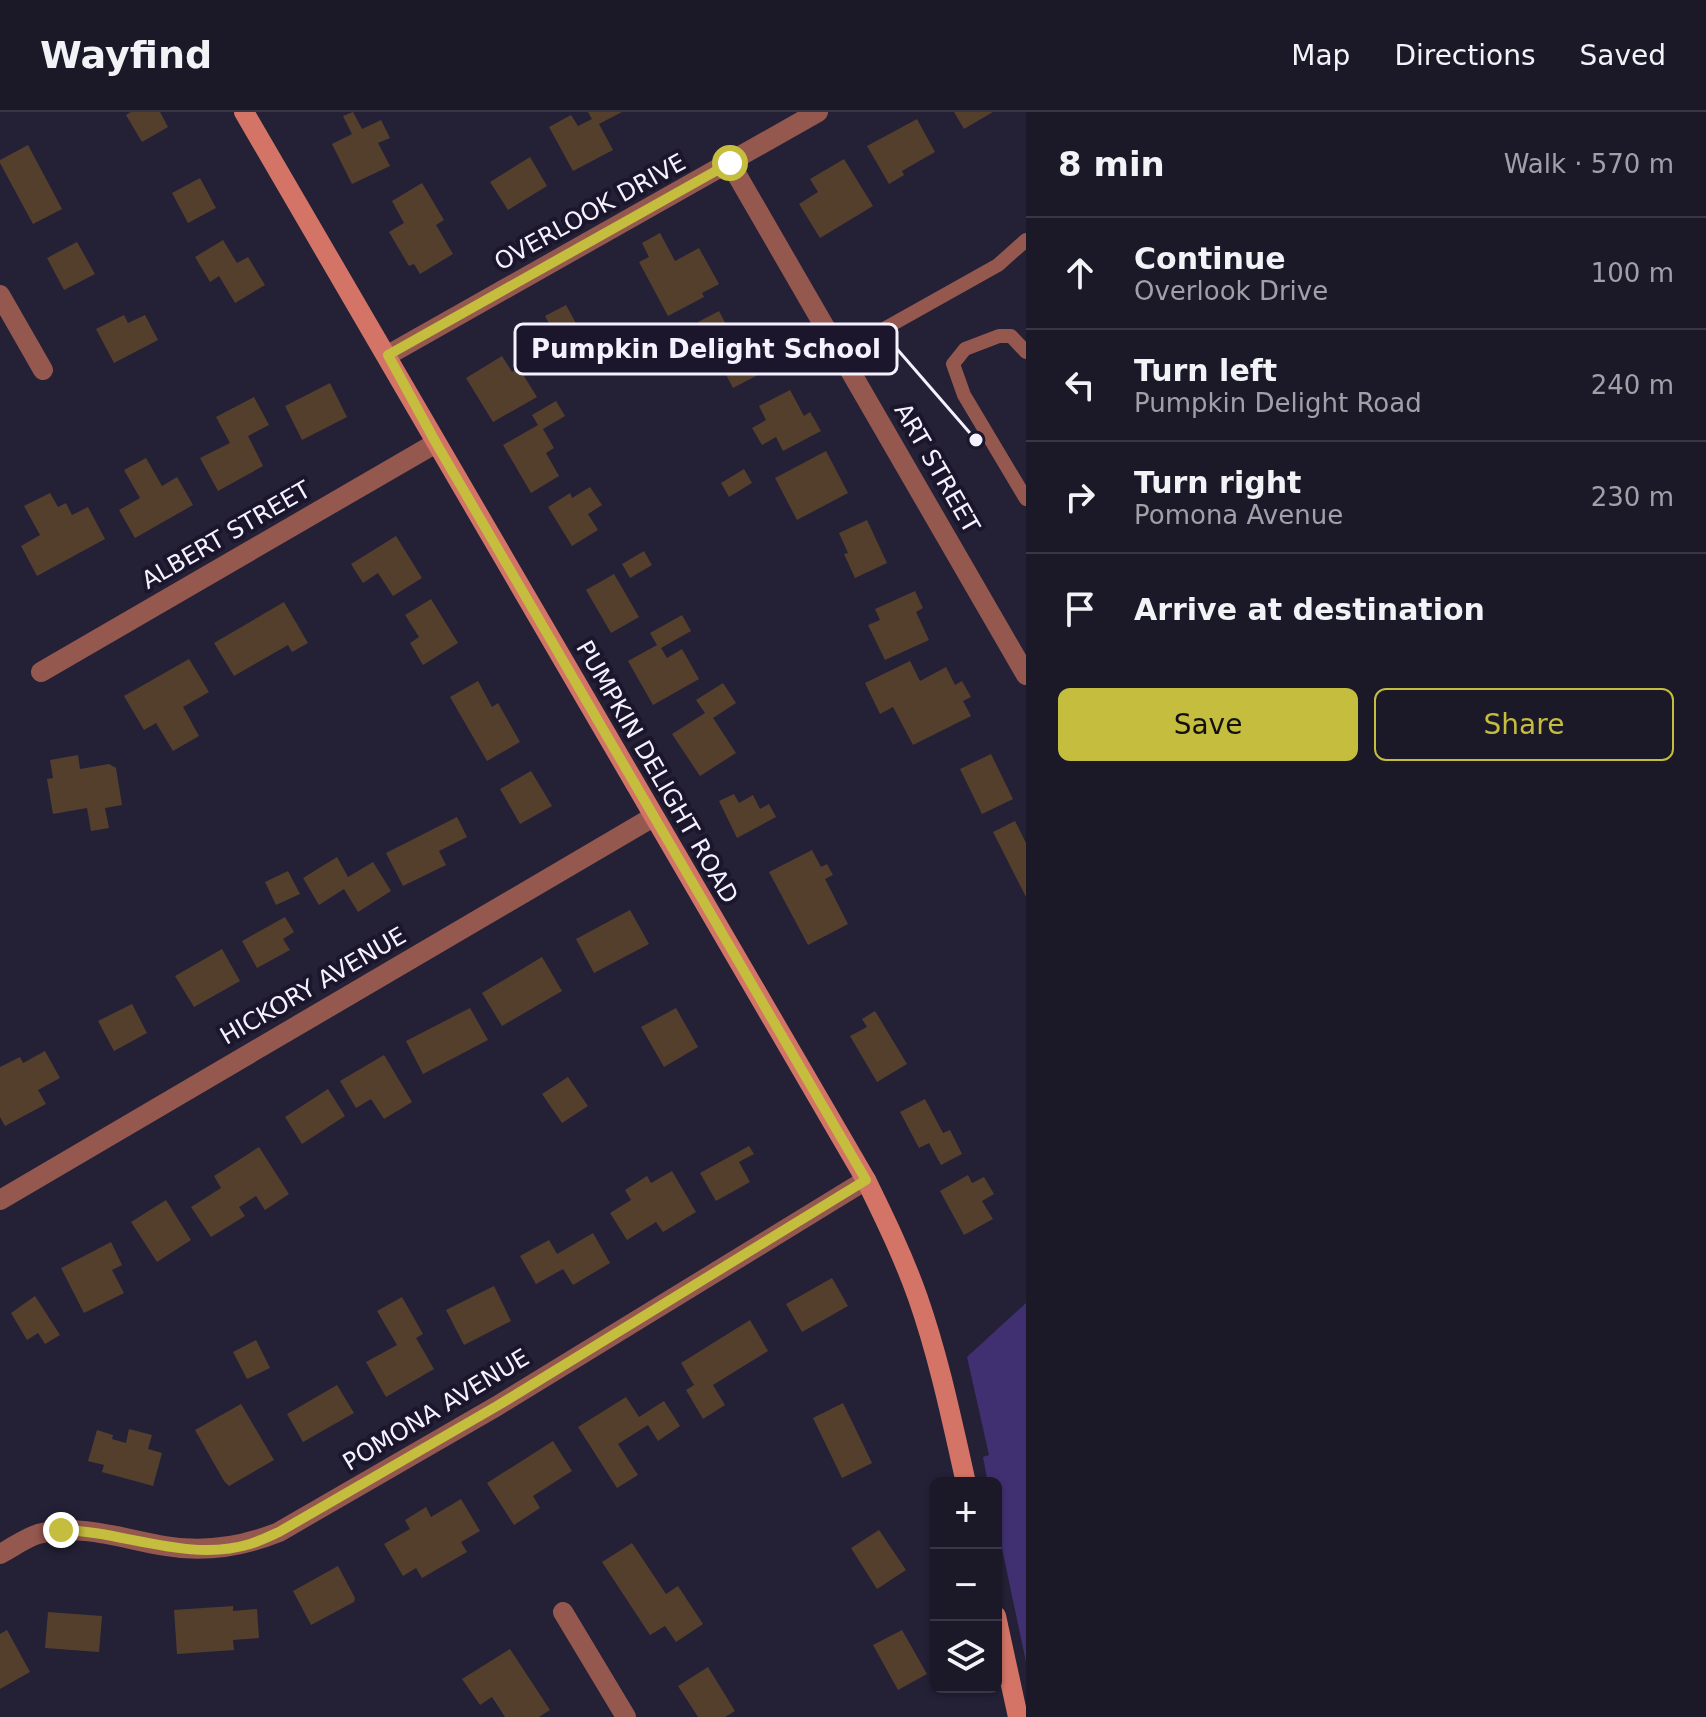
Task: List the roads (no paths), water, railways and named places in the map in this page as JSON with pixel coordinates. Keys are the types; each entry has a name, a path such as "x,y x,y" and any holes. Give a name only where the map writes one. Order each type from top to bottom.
{"street":[{"name":"PUMPKIN DELIGHT ROAD","path":"244,112 866,1180 918,1297 965,1477"},
{"name":"OVERLOOK DRIVE","path":"388,355 818,112"},
{"name":"ART STREET","path":"730,163 1026,675"},
{"path":"0,295 43,370"},
{"name":"ALBERT STREET","path":"41,672 436,443"},
{"name":"HICKORY AVENUE","path":"0,1200 653,817"},
{"name":"POMONA AVENUE","path":"0,1554 35,1535 61,1530 88,1531 168,1547 204,1550 248,1545 279,1532 497,1406 866,1180"},
{"path":"563,1612 626,1717"},
{"path":"997,1621 1018,1717"}],"lane":[{"path":"841,353 998,265 1026,240"},
{"path":"1026,352 1011,336 999,336 965,349 953,364 964,395 1026,499"}],"place":[{"name":"Pumpkin Delight School","path":"976,440"}]}
